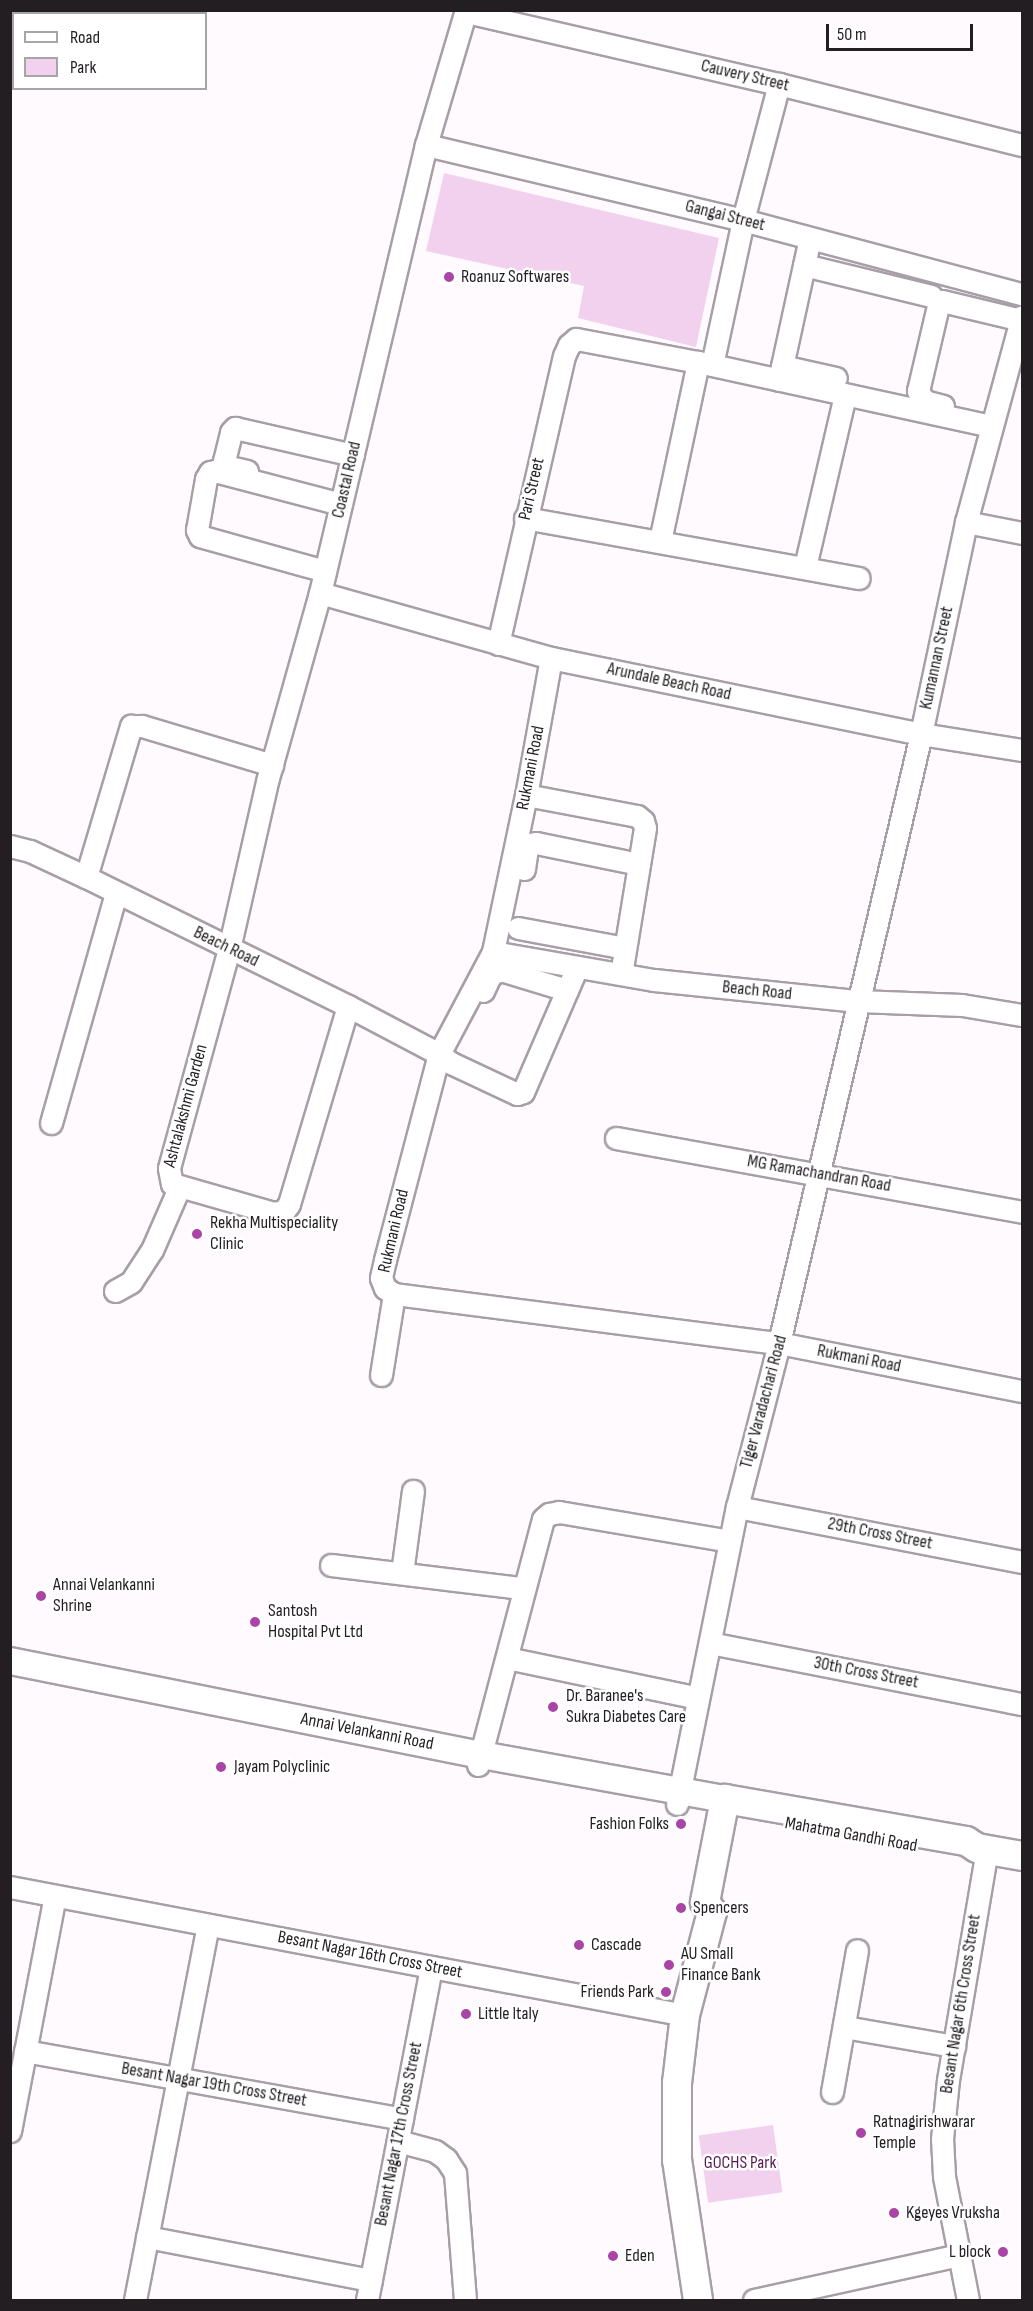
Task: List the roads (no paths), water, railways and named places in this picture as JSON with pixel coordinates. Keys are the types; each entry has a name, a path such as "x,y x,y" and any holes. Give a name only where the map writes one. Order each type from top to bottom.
{"main road":[{"name":"Mahatma Gandhi Road","path":"733,1808 966,1840 982,1848 1023,1856"},
{"path":"698,2301 677,2160 677,2083 685,2016 712,1912 722,1905 733,1808"}],"street":[{"name":"Cauvery Street","path":"466,11 779,84 1023,145"},
{"name":"Coastal Road","path":"229,949 272,765 320,593 426,145 466,11"},
{"path":"660,541 779,84"},
{"name":"Gangai Street","path":"426,145 744,220 1023,294"},
{"path":"781,373 810,238"},
{"path":"804,265 931,296"},
{"path":"705,364 781,373 900,393 909,387 937,272"},
{"path":"992,422 919,398 918,391 938,306 942,301 948,301 1022,318"},
{"name":"Kumannan Street","path":"858,1001 921,734 966,522 1022,318"},
{"name":"Pari Street","path":"498,644 525,518 564,356 569,345 576,339 705,364"},
{"path":"781,373 845,395 992,422"},
{"path":"805,567 845,395"},
{"path":"342,499 229,466 224,461 231,432 238,428 353,455"},
{"path":"325,572 200,536 197,530 206,479 210,472 215,471 342,499"},
{"path":"525,518 859,578"},
{"path":"966,522 1023,533"},
{"name":"Arundale Beach Road","path":"320,593 551,658 921,734 1023,750"},
{"name":"Rukmani Road","path":"551,658 526,795 493,952 445,1058 381,1278 385,1288 394,1293 779,1343 1023,1391"},
{"path":"86,877 131,726 142,726 272,765"},
{"path":"526,795 637,816 643,821 645,828 621,974"},
{"path":"523,876 527,848 531,844 639,864"},
{"name":"Beach Road","path":"10,846 30,851 86,877 348,1006 510,1093 524,1092 567,990"},
{"path":"51,1123 116,893"},
{"path":"518,928 625,948"},
{"path":"535,960 540,933"},
{"name":"Ashtalakshmi Garden","path":"229,949 168,1168 172,1184 179,1188 274,1213 285,1211 348,1006"},
{"name":"Beach Road","path":"493,952 621,974 858,1001 962,1005 1023,1015"},
{"path":"445,1058 490,976 497,971 504,970 567,990 577,967"},
{"name":"Tiger Varadachari Road","path":"679,1796 737,1507 779,1343 858,1001"},
{"name":"MG Ramachandran Road","path":"616,1138 1023,1212"},
{"path":"115,1291 131,1282 152,1250 179,1188"},
{"path":"381,1375 394,1293"},
{"path":"402,1574 413,1491"},
{"name":"29th Cross Street","path":"737,1507 1023,1562"},
{"path":"480,1760 507,1658 522,1588 543,1519 549,1514 559,1512 730,1541"},
{"path":"331,1565 522,1588"},
{"name":"30th Cross Street","path":"710,1643 1023,1704"},
{"path":"507,1658 698,1698"},
{"name":"Annai Velankanni Road","path":"10,1661 78,1681 733,1808"},
{"name":"Annai Velankanni Road","path":"10,1678 78,1681"},
{"name":"Besant Nagar 6th Cross Street","path":"968,2301 944,2176 942,2139 982,1848"},
{"name":"Besant Nagar 16th Cross Street","path":"10,1887 685,2016"},
{"path":"10,2131 55,1896"},
{"path":"135,2301 208,1925"},
{"path":"832,2092 857,1950"},
{"name":"Besant Nagar 17th Cross Street","path":"372,2295 431,1967"},
{"path":"844,2027 954,2046"},
{"name":"Besant Nagar 19th Cross Street","path":"25,2051 402,2119"},
{"path":"398,2141 435,2151 446,2159 455,2173 465,2301"},
{"path":"147,2237 372,2295"},
{"path":"754,2301 958,2255"}],"place":[{"name":"Roanuz Softwares","path":"449,277"},
{"name":"Rekha Multispeciality Clinic","path":"197,1234"},
{"name":"Annai Velankanni Shrine","path":"41,1596"},
{"name":"Santosh Hospital Pvt Ltd","path":"255,1622"},
{"name":"Dr. Baranee's Sukra Diabetes Care","path":"553,1707"},
{"name":"Jayam Polyclinic","path":"221,1767"},
{"name":"Fashion Folks","path":"681,1824"},
{"name":"Spencers","path":"681,1908"},
{"name":"Cascade","path":"579,1945"},
{"name":"AU Small Finance Bank","path":"669,1965"},
{"name":"Friends Park","path":"666,1992"},
{"name":"Little Italy","path":"466,2014"},
{"name":"Ratnagirishwarar Temple","path":"861,2133"},
{"name":"Kgeyes Vruksha","path":"894,2213"},
{"name":"L block","path":"1003,2252"},
{"name":"Eden","path":"613,2256"}],"park label":[{"name":"GOCHS Park","path":"740,2163"}]}
